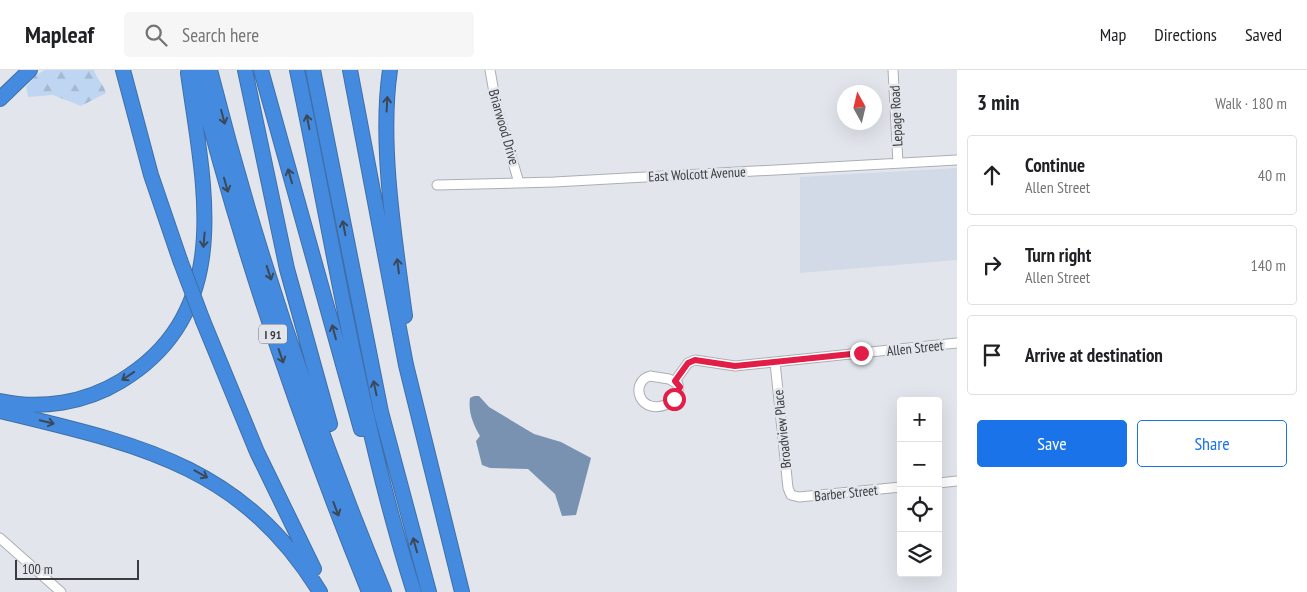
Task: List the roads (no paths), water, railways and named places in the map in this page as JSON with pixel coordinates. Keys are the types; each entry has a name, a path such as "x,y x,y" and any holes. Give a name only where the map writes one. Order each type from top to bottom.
{"highway":[{"path":"0,100 30,70"},
{"path":"124,70 151,175 202,321 257,452 326,592"},
{"path":"0,401 50,404 75,400 104,390 144,365 181,322 199,275 205,228 202,161 188,70"},
{"name":"I 91","path":"196,70 227,187 263,302 316,458 368,592"},
{"path":"210,70 242,188 293,348 355,519 384,592"},
{"path":"245,70 285,261 312,365 352,494 388,592"},
{"path":"261,70 360,425 385,508 400,546"},
{"path":"297,70 363,400 400,546 414,592"},
{"path":"313,70 381,412 429,592"},
{"path":"350,70 397,321 418,420 462,592"},
{"path":"390,70 386,123 392,206 403,304 423,436"},
{"path":"0,411 135,446 201,474 234,496 267,524 296,557 320,592"}],"street":[{"name":"Briarwood Drive","path":"490,70 496,104 519,183"},
{"name":"Lepage Road","path":"893,70 898,163"},
{"name":"East Wolcott Avenue","path":"437,185 519,183 957,160"},
{"name":"Allen Street","path":"675,381 688,363 695,360 729,366 957,344"},
{"name":"Broadview Place","path":"775,362 788,488 791,495"},
{"path":"652,376 675,381 679,389 670,403 655,407 647,406 643,403 640,385 646,377 652,376"},
{"path":"942,483 957,481"},
{"name":"Barber Street","path":"791,495 799,498 897,487"},
{"path":"0,538 61,592"}]}
